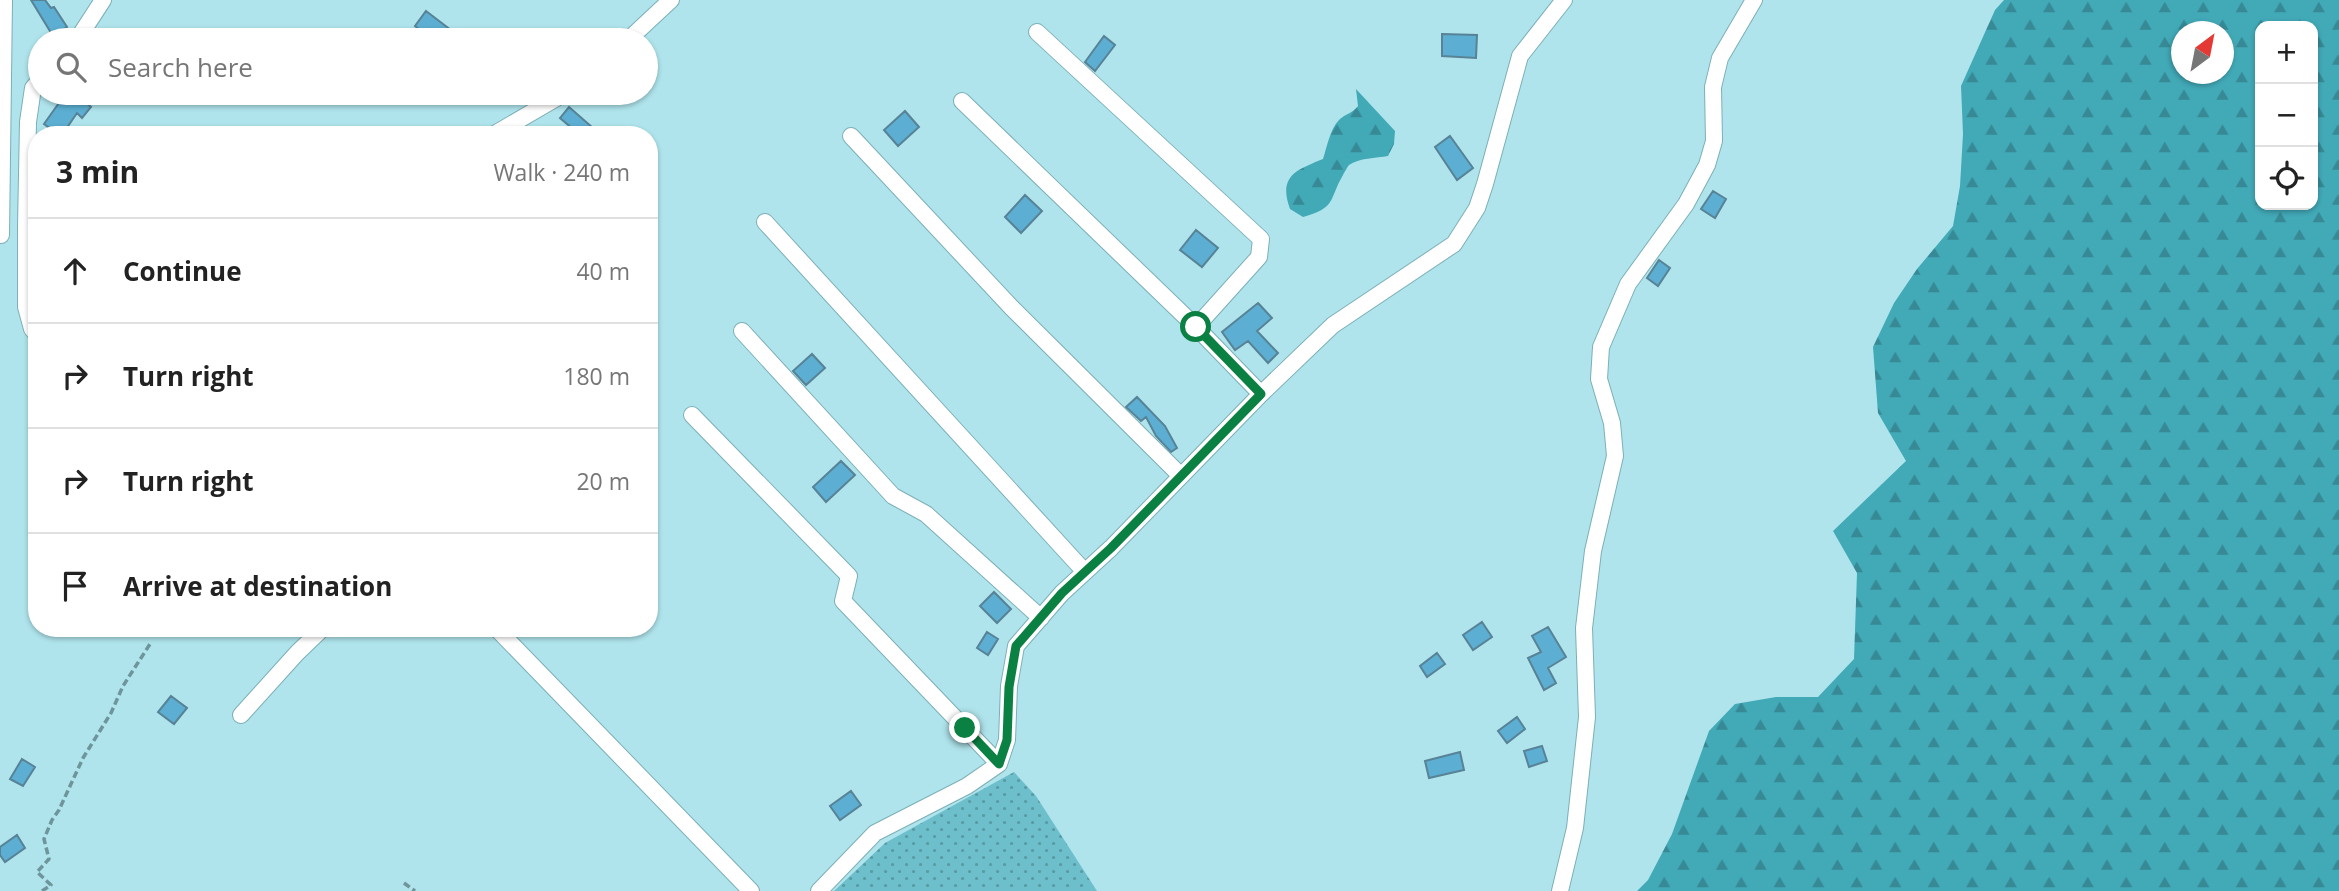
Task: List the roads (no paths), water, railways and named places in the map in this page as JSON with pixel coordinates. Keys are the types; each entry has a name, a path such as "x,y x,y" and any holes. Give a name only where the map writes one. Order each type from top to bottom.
{"street":[{"path":"4,0 1,236 26,227"},
{"path":"85,28 103,0"},
{"path":"641,28 671,0"},
{"path":"819,891 875,833 967,786 999,764 1007,740 1009,687 1016,646 1062,593 1111,548 1180,475 1333,325 1454,244 1477,208 1520,56 1564,0"},
{"path":"1560,891 1575,828 1587,717 1584,628 1593,551 1615,456 1612,423 1599,379 1601,346 1628,284 1686,204 1707,165 1714,141 1713,87 1720,58 1754,0"},
{"path":"1037,32 1261,239 1259,257 1196,327"},
{"path":"962,102 1196,327 1261,394"},
{"path":"28,314 26,227 30,105"},
{"path":"508,126 544,105"},
{"path":"850,136 1012,308 1180,475"},
{"path":"765,222 1085,572"},
{"path":"742,331 893,496 926,514 1041,618"},
{"path":"692,415 849,576 843,601 999,764"},
{"path":"242,715 314,637"},
{"path":"505,637 751,891"}]}
